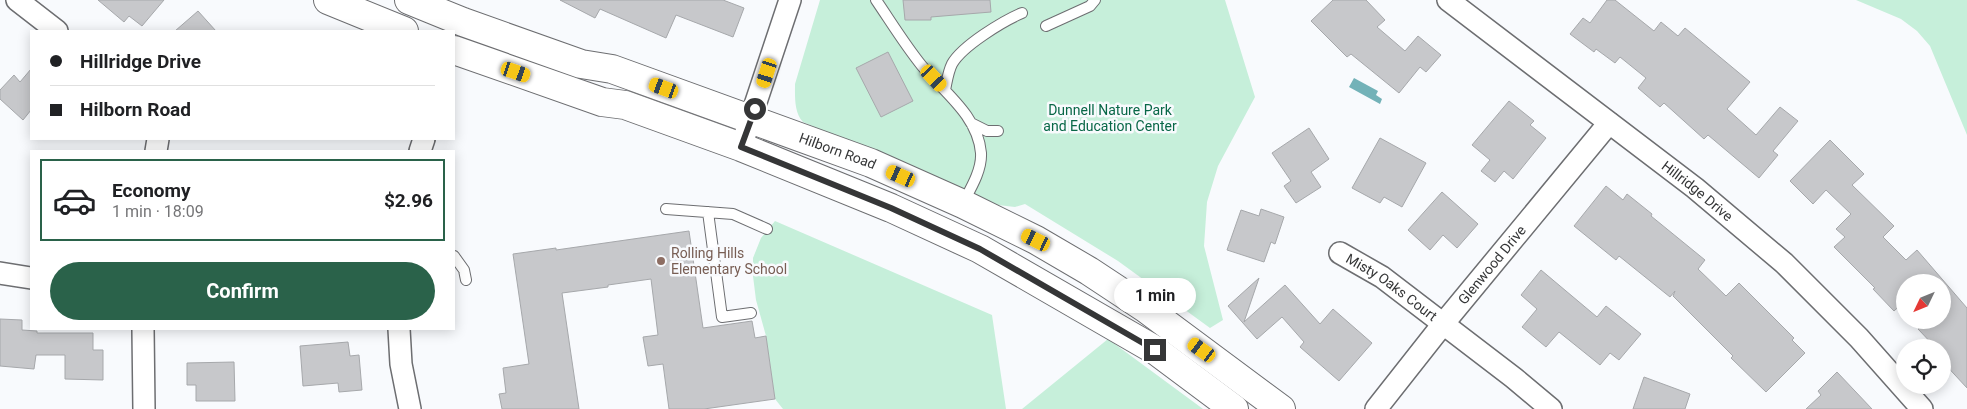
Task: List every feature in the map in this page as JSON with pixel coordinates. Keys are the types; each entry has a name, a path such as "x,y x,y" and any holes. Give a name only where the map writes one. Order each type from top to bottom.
{"street":[{"path":"17,0 56,30"},
{"path":"328,0 402,30"},
{"name":"Hilborn Road","path":"409,0 463,22 582,64 612,69 750,121 871,163 963,204 1036,240 1089,271 1202,350 1281,409"},
{"path":"741,147 790,0"},
{"name":"Hillridge Drive","path":"1448,0 1695,188 1784,262 1858,338 1922,409"},
{"path":"455,46 463,22"},
{"path":"455,49 602,102 625,105 741,147 891,208 980,249 1155,350 1234,409"},
{"name":"Glenwood Drive","path":"1376,409 1608,122"},
{"name":"Misty Oaks Court","path":"1340,254 1382,277 1551,409"},
{"path":"0,273 30,278"},
{"path":"143,330 144,409"},
{"path":"399,330 401,364 410,409"}],"lane":[{"path":"876,0 922,66 960,106 978,138 981,155 979,169 963,204"},
{"path":"1046,26 1090,6 1095,0"},
{"path":"945,90 952,63 962,50 1008,19 1022,13"},
{"path":"971,123 987,131 998,131"},
{"path":"666,209 733,214 767,229"},
{"path":"708,212 722,317 751,313"},
{"path":"455,257 464,270 466,280"}],"green space":[{"name":"Dunnell Nature Park and Education Center","path":"820,0 1225,0 1255,97 1218,166 1207,202 1204,246 1223,320 1210,328 1118,261 1025,204 1015,207 998,205 803,122 798,114 795,84"},
{"path":"1856,0 1967,0 1967,135 1930,46 1917,31 1901,19"},
{"path":"775,221 992,315 1006,409 783,409 775,399 766,336 756,300 753,276 753,258 761,238"},
{"path":"1108,339 1199,406 1203,409 1022,409"}],"water":[{"path":"1354,78 1378,91 1376,95 1382,99 1380,104 1349,87"}],"building":[{"path":"98,0 164,0 142,26 129,16 124,22"},
{"path":"560,0 723,0 744,8 733,37 676,15 666,38 600,9 595,18"},
{"path":"903,0 990,0 991,12 931,17 931,20 905,20"},
{"path":"1333,0 1366,0 1385,20 1377,27 1405,51 1418,36 1441,55 1426,72 1420,67 1399,93 1351,54 1347,57 1311,21"},
{"path":"1607,0 1615,0 1654,31 1661,22 1678,36 1685,28 1750,82 1727,109 1756,135 1780,107 1798,121 1773,151 1778,155 1759,178 1708,135 1704,139 1664,103 1660,107 1638,88 1646,78 1620,57 1615,63 1596,49 1594,52 1570,34 1583,18 1590,23"},
{"path":"198,11 215,30 176,30"},
{"path":"888,52 913,101 881,117 856,68"},
{"path":"30,70 30,111 23,120 0,99 0,90 14,75 20,82"},
{"path":"1509,101 1534,121 1530,125 1546,138 1513,179 1504,171 1495,182 1481,171 1490,160 1472,145"},
{"path":"1309,128 1329,159 1311,172 1321,187 1296,203 1284,186 1291,181 1272,153"},
{"path":"1380,138 1426,163 1402,207 1384,197 1380,203 1352,188"},
{"path":"1830,140 1864,174 1852,185 1894,226 1883,237 1906,260 1917,250 1938,274 1896,274 1896,309 1894,311 1873,289 1875,288 1834,247 1845,237 1836,229 1851,214 1826,190 1813,204 1790,181"},
{"path":"1606,186 1623,200 1627,194 1705,260 1698,269 1726,296 1739,283 1794,338 1792,340 1805,353 1766,392 1673,296 1675,291 1670,297 1619,256 1616,260 1574,226"},
{"path":"1442,192 1478,224 1457,248 1443,235 1430,250 1408,230"},
{"path":"1261,209 1284,217 1275,244 1271,242 1264,262 1227,250 1241,210 1259,216"},
{"path":"689,231 703,328 752,321 755,338 766,336 775,399 704,409 669,409 663,364 648,366 643,337 658,335 651,279 562,293 579,409 502,409 499,394 506,393 503,368 529,364 513,254 556,248 556,250"},
{"path":"1541,270 1597,317 1606,306 1641,334 1619,360 1610,353 1600,365 1559,332 1546,347 1522,327 1537,309 1521,295"},
{"path":"1259,278 1244,322 1285,285 1320,324 1333,309 1372,343 1339,381 1300,347 1304,342 1282,317 1257,339 1228,306"},
{"path":"1951,289 1967,308 1967,388 1951,371 1951,339 1927,339 1918,329 1951,329"},
{"path":"0,319 22,320 22,330 37,331 37,333 93,333 93,350 103,350 103,380 65,379 65,355 36,355 34,369 0,366"},
{"path":"348,342 350,356 359,355 362,390 339,392 338,383 303,386 300,346"},
{"path":"234,362 235,401 196,401 196,385 187,385 187,363"},
{"path":"1837,372 1872,409 1806,409 1821,395 1818,391"},
{"path":"1644,377 1690,394 1685,409 1633,409"}],"place":[{"name":"Rolling Hills Elementary School","path":"661,261"}],"route":[{"path":"755,109 741,147 891,208 980,249 1155,350"}]}
